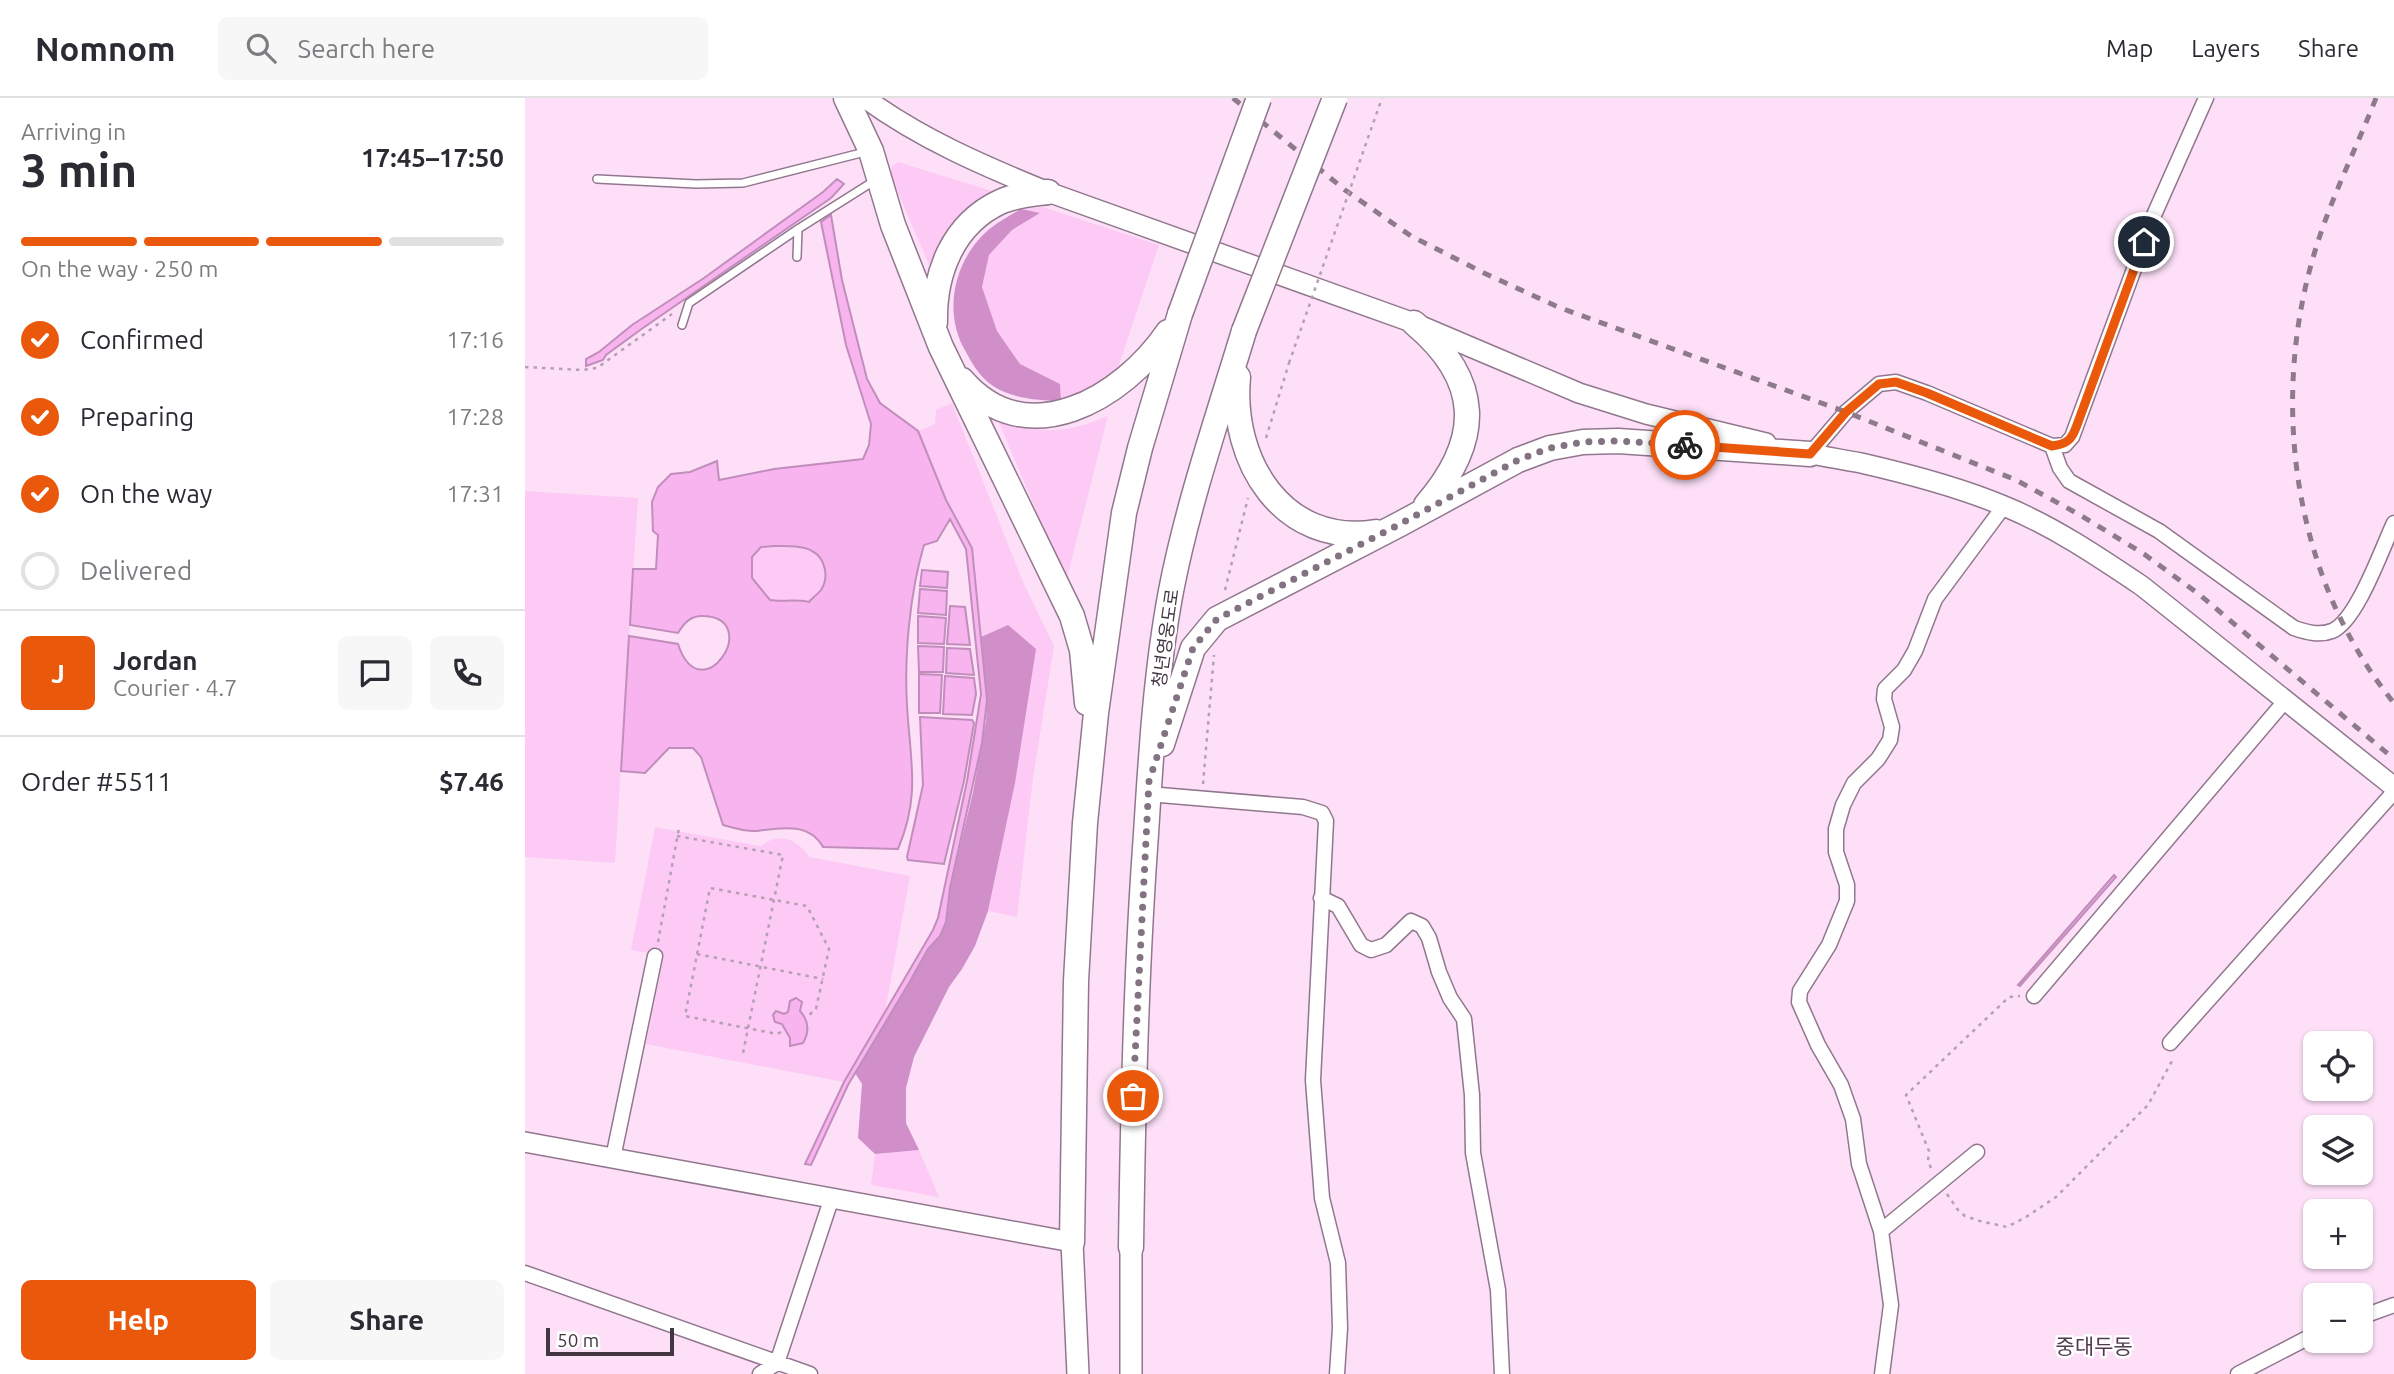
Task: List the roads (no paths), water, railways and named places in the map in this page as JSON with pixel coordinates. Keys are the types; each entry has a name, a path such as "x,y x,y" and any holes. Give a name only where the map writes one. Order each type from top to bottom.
{"highway":[{"path":"846,98 871,151 893,225 941,347 1072,616 1082,650 1087,685 1090,774"},
{"path":"1072,1242 1076,981 1090,774 1124,513 1180,314 1259,98"},
{"name":"청년영웅도로","path":"1131,1247 1133,1071 1149,787 1161,658 1171,591 1203,464 1244,331 1335,98"},
{"path":"1048,192 1022,195 983,212 953,245 943,264 937,285 935,324 941,347 956,372 974,393 995,407 1018,414 1066,412 1091,402 1138,367 1160,344 1180,314"},
{"path":"1244,331 1237,389 1238,417 1245,449 1255,471 1284,507 1303,522 1326,531 1350,535 1375,532 1400,524 1422,510 1454,468 1463,446 1468,423 1461,379 1435,341 1414,323"},
{"path":"1149,787 1193,648 1217,619 1518,460 1550,448 1583,442 1618,441 1810,454"}],"main road":[{"path":"1072,1242 1078,1374"},
{"path":"1131,1247 1131,1374"}],"street":[{"path":"865,98 932,140 988,168 1414,323 1579,393 1646,414 1810,454 1902,473 2004,506 2099,557 2142,586 2394,789 2170,1043"},
{"path":"1810,454 1846,412 1879,384 1896,382 2052,446 2065,445 2072,438 2154,215 2206,98"},
{"path":"2052,446 2060,468 2069,481 2159,531 2294,628 2314,634 2331,631 2342,624 2356,607 2394,523"},
{"path":"1882,1374 1891,1306 1881,1231 1859,1164 1853,1119 1841,1085 1818,1045 1799,1002 1800,990 1829,945 1847,901 1847,885 1836,852 1836,829 1843,805 1854,783 1878,759 1891,740 1892,727 1884,699 1885,689 1904,670 1915,651 1935,599 2004,506"},
{"path":"2034,996 2285,701"},
{"path":"1149,787 1201,798 1303,807 1322,813 1326,821 1313,1080 1322,1198 1338,1264 1341,1373"},
{"path":"1321,898 1338,906 1361,945 1371,950 1386,945 1411,921 1422,926 1429,938 1450,998 1464,1019 1472,1095 1473,1153 1498,1290 1502,1374"},
{"path":"613,1158 655,956"},
{"path":"525,1142 1072,1242"},
{"path":"1881,1231 1977,1152"},
{"path":"760,1374 777,1363 832,1197"},
{"path":"525,1273 810,1374"},
{"path":"2373,1313 2394,1305"},
{"path":"2238,1374 2303,1340"}],"lane":[{"path":"597,179 697,184 743,183 871,151"},
{"path":"683,325 689,303 879,177"},
{"path":"797,257 798,229"}],"railway":[{"path":"1233,98 1345,190 1411,236 1484,273 1558,307 1846,412 2016,480 2080,515 2144,554 2200,595 2394,759"},
{"path":"2376,98 2315,251 2301,309 2294,368 2293,428 2299,487 2312,545 2333,601 2360,654 2394,703"}],"district":[{"name":"중대두동","path":"2094,1346"}]}
